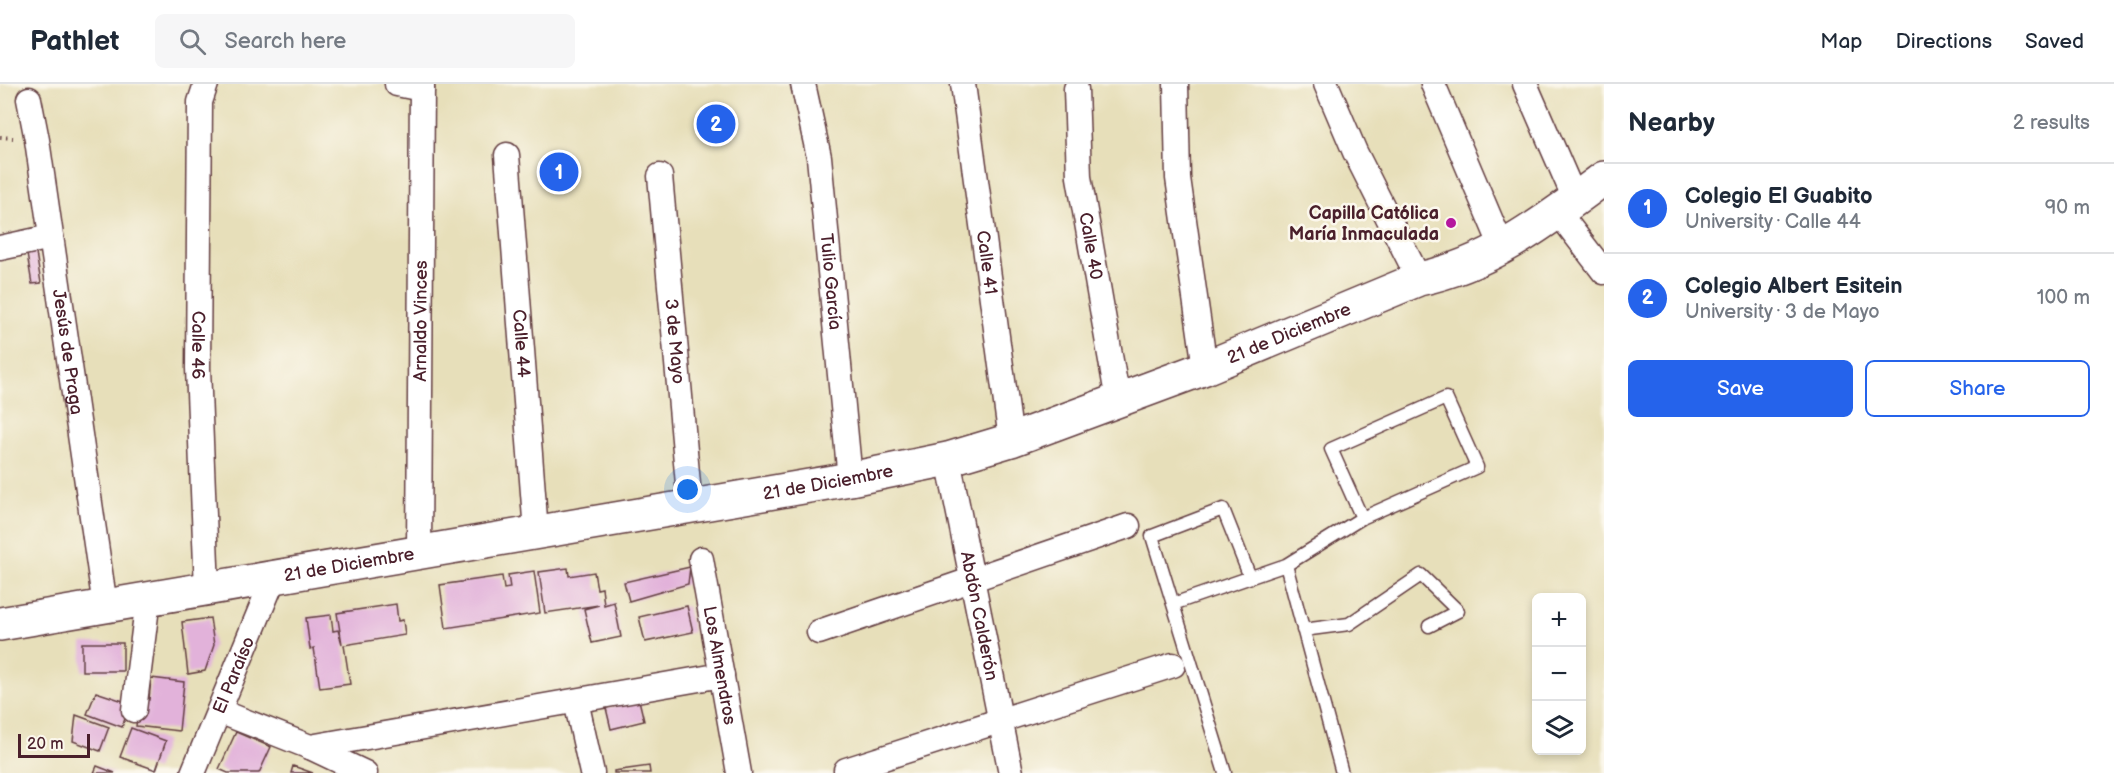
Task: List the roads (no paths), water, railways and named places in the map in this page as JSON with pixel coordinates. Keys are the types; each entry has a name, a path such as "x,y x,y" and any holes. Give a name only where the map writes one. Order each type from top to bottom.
{"street":[{"name":"Arnaldo Vinces","path":"397,84 422,86 419,552"},
{"name":"Tulio García","path":"802,84 819,157 850,479"},
{"name":"Calle 41","path":"963,84 1011,440"},
{"path":"1176,84 1178,178 1205,368"},
{"path":"1326,84 1355,152 1419,279"},
{"path":"1433,84 1502,247"},
{"path":"1525,84 1567,206 1604,272"},
{"name":"Calle 40","path":"1076,89 1079,177 1118,401"},
{"name":"Calle 46","path":"203,93 198,368 207,589"},
{"name":"Jesús de Praga","path":"28,99 51,237 105,606"},
{"name":"Calle 44","path":"507,155 536,532"},
{"name":"3 de Mayo","path":"660,176 690,506"},
{"name":"21 de Diciembre","path":"0,624 850,479 948,459 1011,440 1205,368 1419,279 1454,272 1502,247 1567,206 1604,178"},
{"path":"0,248 51,237"},
{"name":"Abdón Calderón","path":"948,459 1011,773"},
{"path":"819,632 1128,526"},
{"name":"Los Almendros","path":"701,559 739,773"},
{"name":"El Paraíso","path":"193,773 274,577"},
{"path":"134,710 148,598"},
{"path":"846,770 1173,665"},
{"path":"310,747 722,675"},
{"path":"576,701 591,773"},
{"path":"219,711 310,747 365,773"}],"lane":[{"path":"1173,604 1286,565 1362,518 1477,466 1446,398 1331,449 1362,518"},
{"path":"1225,773 1152,536 1223,509 1251,577"},
{"path":"1286,565 1342,773"},
{"path":"1303,630 1349,624 1421,575 1458,610 1430,626"}],"place":[{"name":"Colegio Albert Esitein","path":"716,124"},
{"name":"Colegio El Guabito","path":"559,172"},
{"name":"Capilla Católica María Inmaculada","path":"1451,223"}]}
